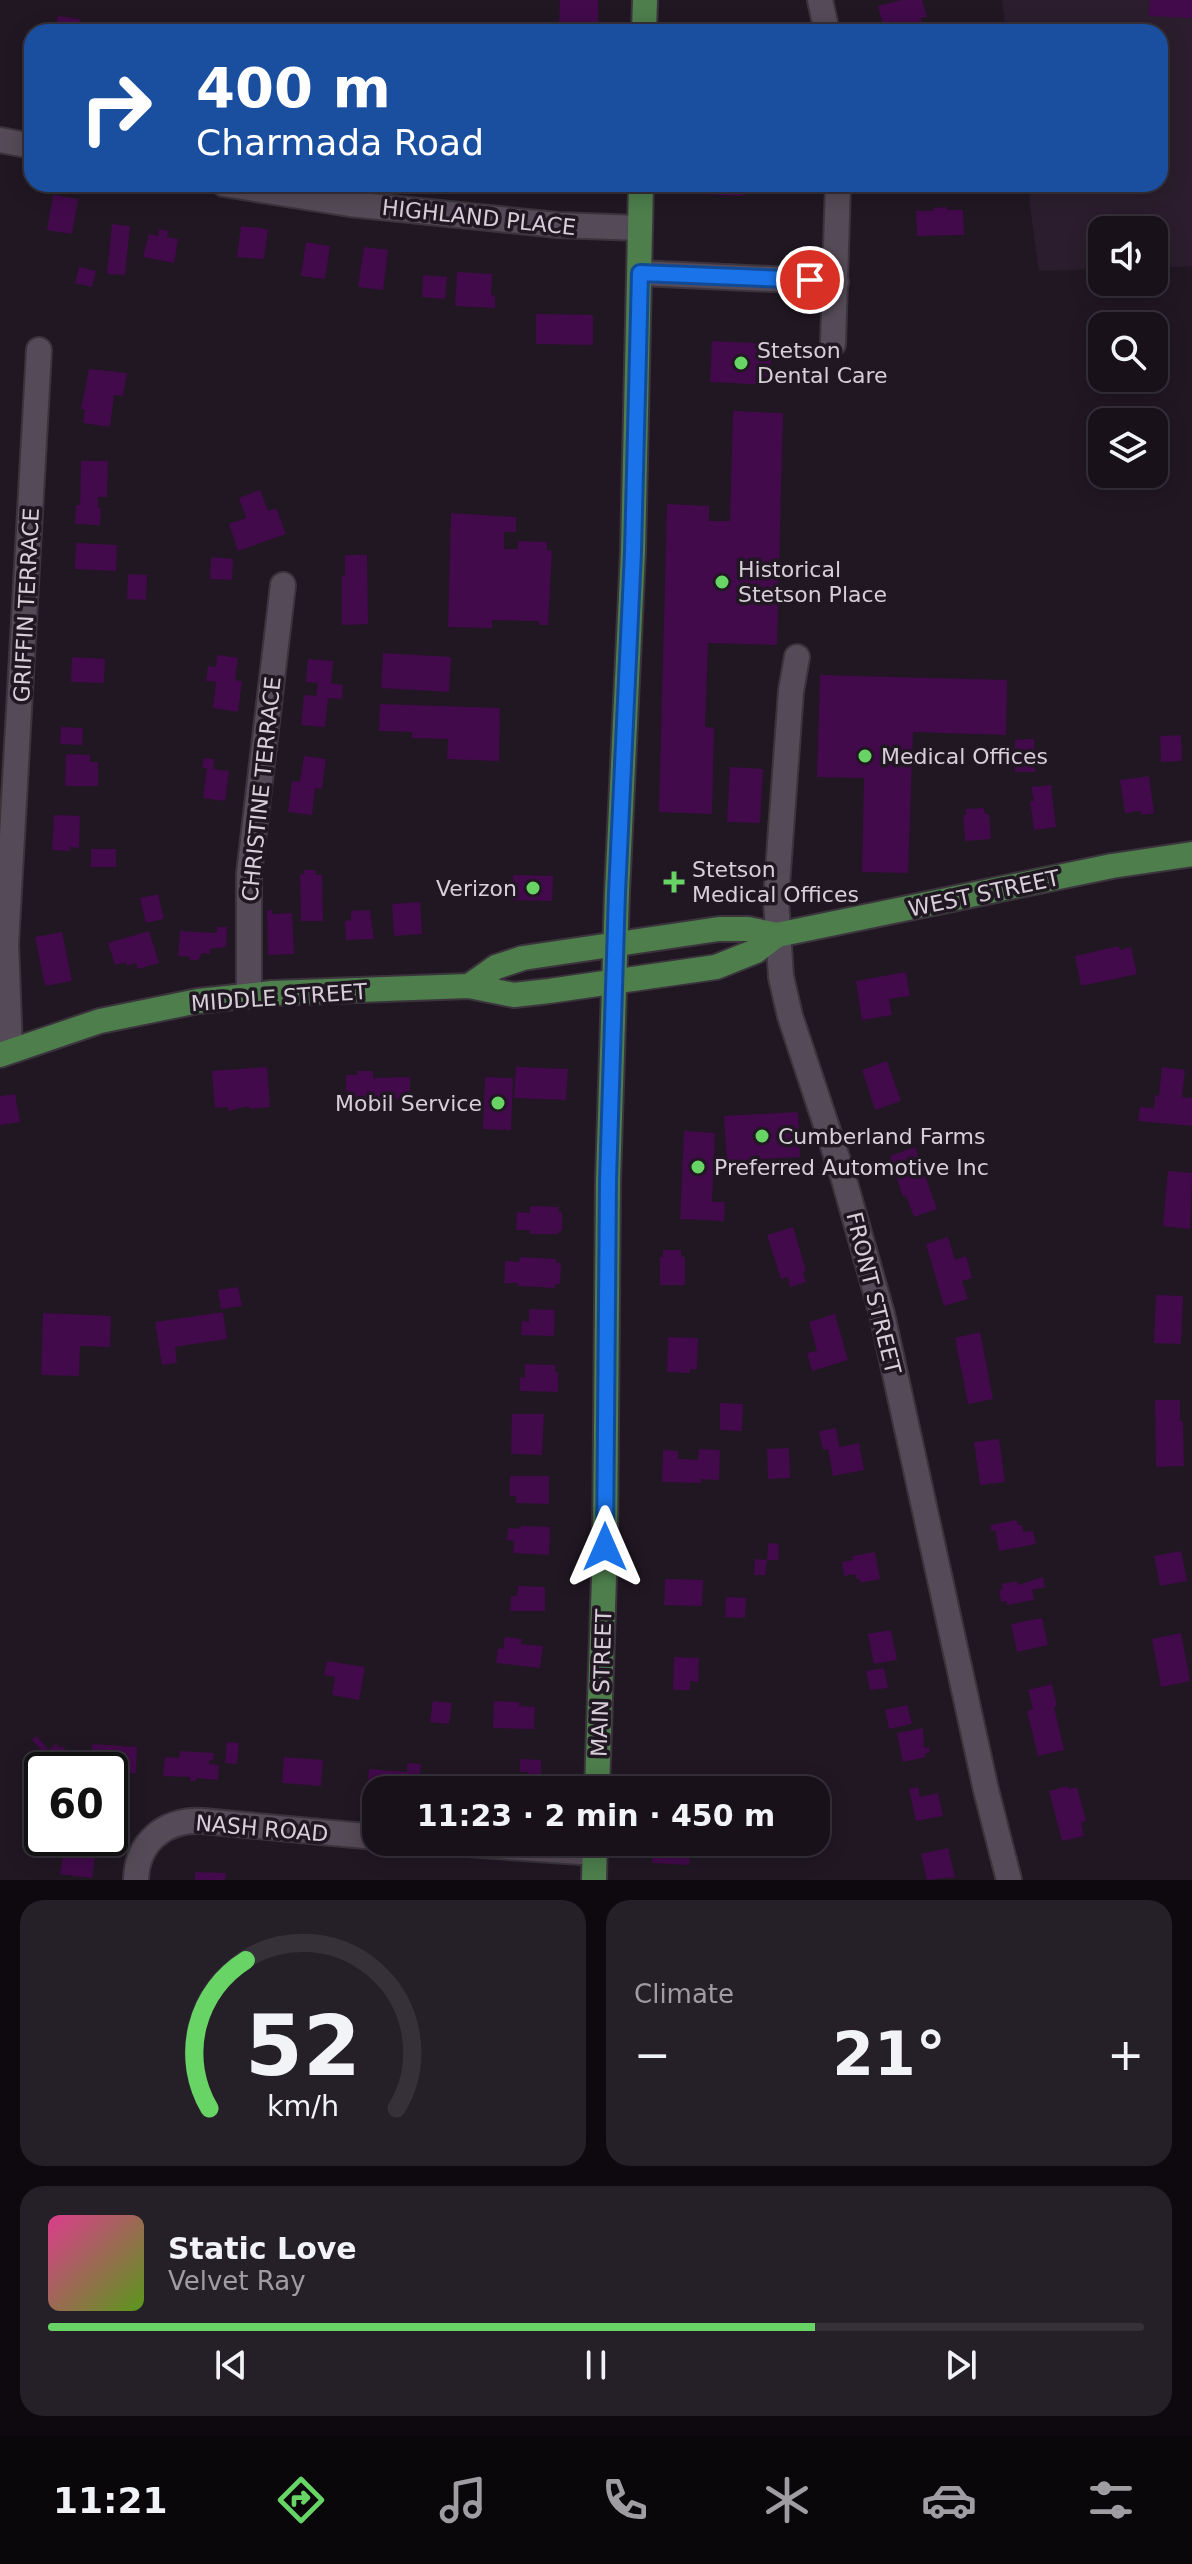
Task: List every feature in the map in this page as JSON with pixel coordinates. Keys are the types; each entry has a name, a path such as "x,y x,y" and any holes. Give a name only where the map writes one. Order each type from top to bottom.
{"main road":[{"path":"644,24 645,0"},
{"name":"MAIN STREET","path":"597,1776 605,1547 607,1264 615,944 633,552 641,192"},
{"name":"WEST STREET","path":"777,935 1112,866 1192,854"},
{"name":"MIDDLE STREET","path":"469,986 509,961 719,929 748,929 777,935"},
{"name":"MIDDLE STREET","path":"5,1053 100,1021 249,994 469,986 514,995 716,967 756,951 777,935"},
{"path":"594,1880 595,1856"}],"street":[{"path":"820,0 825,24"},
{"path":"0,140 24,144"},
{"name":"HIGHLAND PLACE","path":"274,192 350,204 558,225 640,228"},
{"path":"833,344 838,192"},
{"path":"640,273 836,282"},
{"name":"GRIFFIN TERRACE","path":"5,1053 6,944 39,350"},
{"name":"CHRISTINE TERRACE","path":"249,994 249,874 283,585"},
{"name":"FRONT STREET","path":"797,657 791,691 776,899 781,977 790,1016 847,1189 882,1314 986,1790 1009,1880"},
{"name":"NASH ROAD","path":"136,1880 144,1847 159,1831 179,1822 203,1821 362,1836"}],"shaded area":[{"path":"1002,0 1192,0 1192,266 1168,267 1168,216 1088,216 1088,269 1039,271 1028,192 1168,192 1168,24 1005,24"}],"building":[{"path":"560,0 598,0 598,24 559,24"},
{"path":"901,0 922,0 927,17 920,18 922,22 915,24 883,24 878,6"},
{"path":"1150,0 1192,0 1192,18 1149,16"},
{"path":"58,16 80,19 79,24 56,24"},
{"path":"701,192 743,192 743,196"},
{"path":"53,195 78,199 72,234 47,230"},
{"path":"947,207 947,210 963,210 964,235 917,236 916,211"},
{"path":"112,224 130,226 125,275 107,274"},
{"path":"241,226 268,229 264,259 237,257"},
{"path":"159,229 168,231 167,237 178,239 174,263 143,257 149,234 158,236"},
{"path":"306,242 330,246 325,279 301,276"},
{"path":"364,247 388,250 383,290 358,287"},
{"path":"79,267 96,271 92,287 75,283"},
{"path":"457,272 492,274 491,295 495,296 495,308 455,306"},
{"path":"423,275 447,277 445,299 422,297"},
{"path":"536,314 593,315 593,345 536,344"},
{"name":"Stetson Dental Care","path":"712,341 772,344 770,385 710,382"},
{"path":"89,369 127,373 123,396 114,395 110,427 83,423 85,410 81,409"},
{"name":"Historical Stetson Place","path":"733,411 783,413 777,645 708,643 705,727 714,728 712,814 659,812 667,504 709,506 709,521 730,521"},
{"path":"81,461 108,461 107,497 98,497 100,525 75,524 76,505 80,505"},
{"path":"260,490 268,511 276,508 286,534 238,551 229,524 246,518 239,498"},
{"path":"451,513 516,517 516,532 504,532 504,549 518,549 518,541 547,542 547,550 552,551 548,625 539,625 539,621 492,620 492,628 448,627"},
{"path":"76,543 117,545 116,571 75,569"},
{"path":"345,555 367,555 368,624 342,625"},
{"path":"211,557 233,559 232,580 210,579"},
{"path":"128,574 147,575 146,600 127,599"},
{"path":"383,653 451,657 449,692 381,688"},
{"path":"217,655 238,658 235,680 242,681 238,712 213,708 216,682 206,681 208,666 216,667"},
{"path":"72,657 105,659 104,683 71,682"},
{"path":"308,659 333,661 331,683 343,685 342,699 328,698 325,727 301,725 304,695 316,696 318,683 306,682"},
{"name":"Medical Offices","path":"820,675 1007,680 1006,735 913,732 908,873 862,872 864,778 817,777"},
{"path":"380,704 500,708 499,761 447,759 448,739 412,738 412,732 379,731"},
{"path":"61,727 83,728 82,745 60,744"},
{"path":"1181,735 1182,761 1161,762 1160,736"},
{"path":"1034,739 1035,772 1015,772 1015,740"},
{"path":"66,754 90,755 90,762 98,762 98,786 65,786"},
{"path":"304,756 326,759 322,789 315,788 312,815 288,812 292,781 300,782"},
{"path":"204,758 214,759 213,769 229,771 225,801 203,798 207,768 202,768"},
{"path":"730,767 763,769 760,823 727,822"},
{"path":"1149,776 1154,813 1125,813 1120,780"},
{"path":"1051,785 1056,827 1034,830 1031,787"},
{"path":"984,808 985,814 989,814 991,839 965,841 963,815 966,815 966,809"},
{"path":"54,815 80,816 79,848 52,850"},
{"path":"91,849 116,849 116,867 91,867"},
{"path":"304,870 316,870 316,875 322,875 323,921 301,921 300,874 304,874"},
{"name":"Verizon","path":"513,875 553,876 552,901 512,900"},
{"path":"158,894 164,919 146,923 140,898"},
{"path":"420,902 422,934 394,936 392,904"},
{"path":"267,910 272,910 272,914 292,913 294,954 268,955"},
{"path":"370,910 374,939 346,940 345,921 351,920 351,911"},
{"path":"217,927 227,927 226,947 210,949 210,954 202,953 198,960 178,956 180,931 217,933"},
{"path":"149,931 159,963 138,969 136,963 115,965 108,943"},
{"path":"62,932 72,981 45,986 35,937"},
{"path":"1119,946 1120,950 1131,947 1137,974 1081,986 1075,956"},
{"path":"906,972 910,996 889,999 892,1015 862,1020 856,981"},
{"path":"887,1061 901,1101 875,1110 862,1070"},
{"path":"267,1067 270,1107 249,1109 249,1106 228,1111 228,1107 215,1108 212,1071"},
{"path":"516,1067 568,1069 566,1100 514,1098"},
{"path":"1162,1067 1185,1070 1182,1097 1192,1098 1192,1126 1138,1121 1140,1107 1154,1108 1155,1095 1159,1096"},
{"path":"357,1071 373,1071 373,1078 410,1077 410,1099 346,1103 346,1075 357,1075"},
{"name":"Mobil Service","path":"485,1077 513,1078 511,1130 483,1129"},
{"path":"15,1094 20,1122 0,1125 0,1096"},
{"name":"Cumberland Farms","path":"798,1112 800,1157 727,1161 724,1116"},
{"name":"Preferred Automotive Inc","path":"684,1131 715,1133 712,1202 725,1202 724,1221 680,1219"},
{"path":"915,1147 937,1209 914,1217 906,1195 903,1197 890,1156"},
{"path":"1168,1171 1192,1173 1190,1229 1163,1226"},
{"path":"530,1206 559,1207 562,1231 558,1234 530,1234 530,1230 516,1230 517,1212 530,1213"},
{"path":"793,1227 806,1271 803,1272 806,1282 790,1287 788,1277 781,1279 767,1235"},
{"path":"948,1237 955,1260 966,1256 972,1278 962,1281 968,1299 944,1306 926,1244"},
{"path":"663,1250 681,1250 681,1256 685,1257 685,1285 660,1285"},
{"path":"520,1257 556,1259 556,1263 561,1263 560,1284 555,1284 555,1288 504,1283 505,1261 519,1262"},
{"path":"238,1287 242,1306 221,1309 218,1290"},
{"path":"1156,1295 1183,1296 1181,1344 1154,1343"},
{"path":"529,1309 555,1310 554,1336 521,1335 522,1321 529,1322"},
{"path":"223,1312 227,1339 175,1347 177,1363 162,1365 155,1322"},
{"path":"43,1313 111,1316 110,1347 80,1346 79,1376 41,1375"},
{"path":"835,1314 848,1360 812,1371 807,1353 817,1351 809,1322"},
{"path":"980,1332 993,1399 968,1404 955,1338"},
{"path":"668,1337 698,1338 697,1369 690,1369 690,1373 667,1372"},
{"path":"525,1364 555,1365 558,1392 520,1391 520,1377 525,1378"},
{"path":"1155,1400 1180,1400 1184,1466 1156,1467"},
{"path":"720,1403 743,1404 742,1431 720,1430"},
{"path":"512,1414 544,1414 542,1455 511,1454"},
{"path":"836,1428 839,1447 859,1443 864,1470 833,1476 828,1449 823,1450 819,1431"},
{"path":"999,1439 1005,1482 980,1485 974,1442"},
{"path":"789,1448 790,1478 768,1479 767,1449"},
{"path":"699,1449 720,1450 719,1480 662,1482 663,1450 678,1451 678,1459 698,1460"},
{"path":"510,1476 549,1476 549,1504 516,1503 516,1496 510,1496"},
{"path":"1016,1520 1018,1525 1022,1525 1023,1532 1033,1531 1036,1544 999,1551 995,1530 991,1531 990,1525"},
{"path":"521,1526 550,1527 549,1555 513,1553 514,1541 507,1540 508,1528 521,1529"},
{"path":"768,1543 779,1544 778,1560 767,1560"},
{"path":"1181,1551 1187,1581 1160,1586 1154,1556"},
{"path":"875,1552 880,1579 861,1583 855,1574 844,1576 842,1562 853,1560 852,1556"},
{"path":"755,1559 767,1560 765,1575 754,1575"},
{"path":"1043,1577 1045,1587 1032,1590 1034,1600 1007,1605 1006,1601 1001,1602 999,1590 1003,1589 1002,1584 1017,1581 1018,1585"},
{"path":"665,1579 703,1580 702,1606 664,1605"},
{"path":"518,1586 545,1587 545,1611 510,1611 511,1596 517,1596"},
{"path":"726,1597 746,1598 745,1618 725,1617"},
{"path":"1042,1618 1048,1645 1017,1652 1011,1624"},
{"path":"891,1630 897,1660 874,1664 868,1634"},
{"path":"1181,1633 1190,1681 1161,1687 1152,1639"},
{"path":"505,1637 522,1639 521,1644 543,1646 540,1668 496,1663 498,1648 503,1649"},
{"path":"674,1657 699,1658 698,1682 690,1681 690,1690 673,1690"},
{"path":"327,1661 365,1667 359,1700 332,1695 335,1677 324,1675"},
{"path":"884,1668 888,1688 870,1690 866,1671"},
{"path":"1052,1684 1064,1750 1038,1756 1027,1711 1033,1709 1028,1690"},
{"path":"433,1701 452,1703 449,1724 430,1722"},
{"path":"494,1701 519,1702 519,1706 535,1707 534,1729 493,1728"},
{"path":"907,1705 912,1724 889,1729 885,1710"},
{"path":"923,1728 924,1748 929,1747 930,1752 925,1754 926,1757 903,1762 897,1733"},
{"path":"36,1736 49,1750 56,1744 68,1752 43,1752 32,1740"},
{"path":"227,1742 239,1743 237,1764 225,1763"},
{"path":"92,1744 137,1747 136,1773 128,1773 128,1752 91,1752"},
{"path":"180,1751 214,1753 209,1764 219,1765 218,1780 196,1778 196,1781 190,1781 190,1777 163,1776 165,1757 179,1758"},
{"path":"284,1757 323,1760 321,1786 282,1783"},
{"path":"520,1759 541,1760 541,1776 528,1776 528,1772 520,1772"},
{"path":"407,1763 421,1764 420,1776 368,1776 369,1769 407,1772"},
{"path":"1068,1786 1069,1789 1077,1787 1086,1821 1081,1823 1084,1836 1062,1841 1049,1791"},
{"path":"918,1787 920,1797 938,1793 943,1816 916,1821 909,1789"},
{"path":"948,1848 955,1877 927,1880 921,1854"},
{"path":"63,1856 95,1856 92,1878 60,1874"},
{"path":"652,1856 690,1856 689,1865 652,1863"},
{"path":"195,1872 226,1873 225,1880 195,1880"}],"place":[{"name":"Stetson Dental Care","path":"741,363"},
{"name":"Historical Stetson Place","path":"722,582"},
{"name":"Medical Offices","path":"865,756"},
{"name":"Stetson Medical Offices","path":"674,882"},
{"name":"Verizon","path":"533,888"},
{"name":"Mobil Service","path":"498,1103"},
{"name":"Cumberland Farms","path":"762,1136"},
{"name":"Preferred Automotive Inc","path":"698,1167"}],"route":[{"path":"605,1547 608,1181 617,893 633,552 640,273 810,280"}]}
